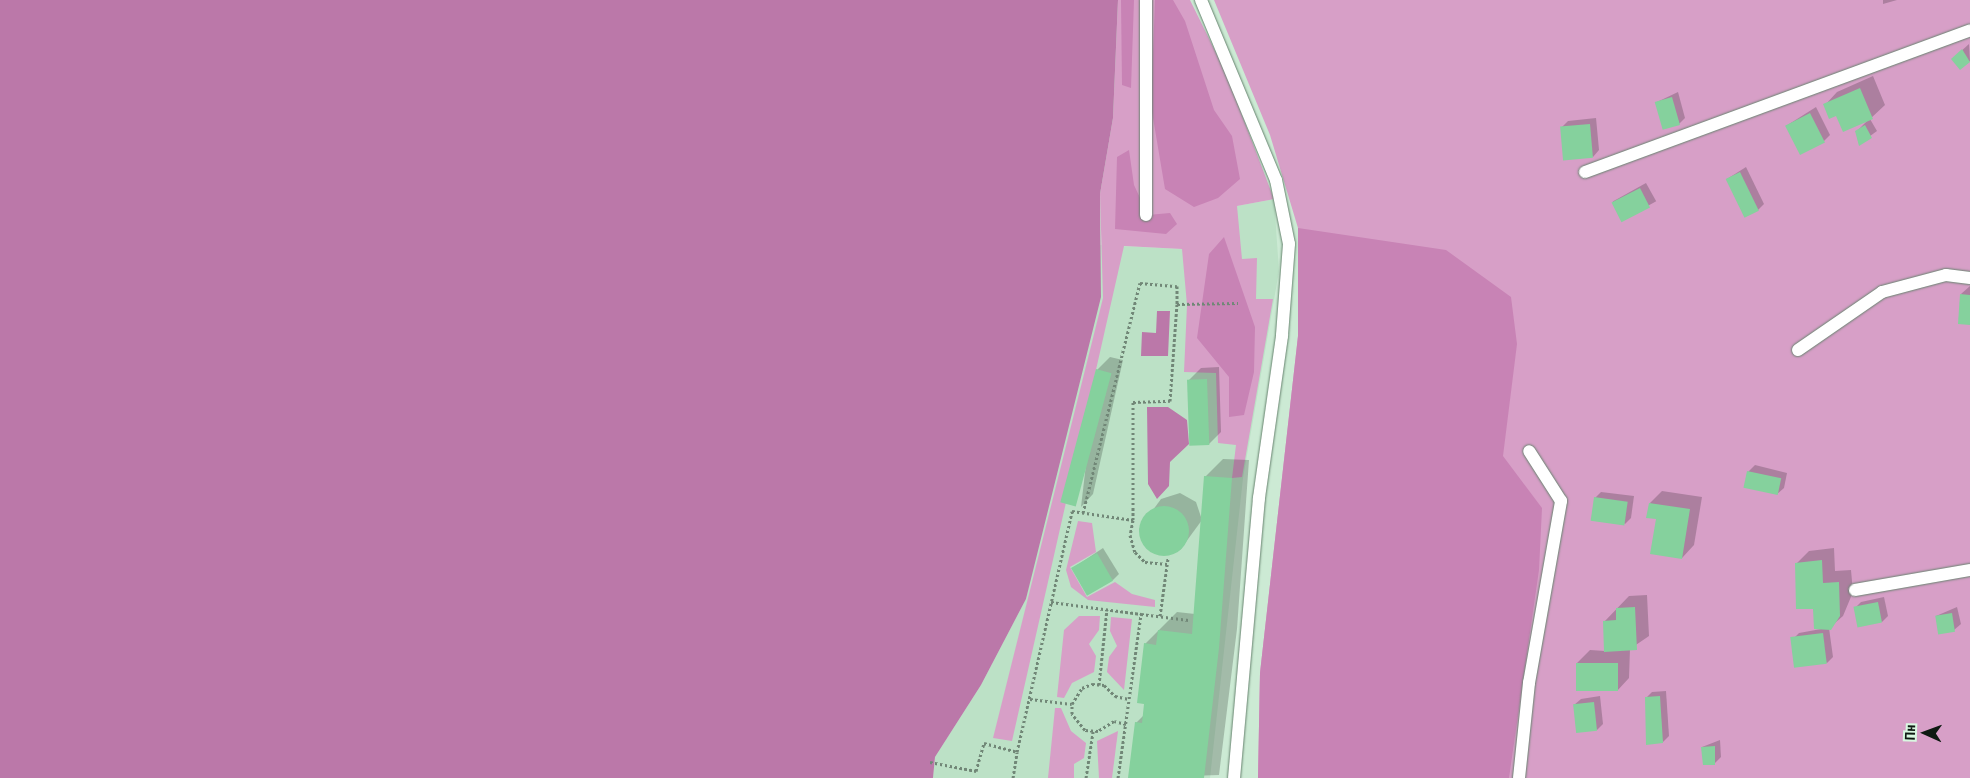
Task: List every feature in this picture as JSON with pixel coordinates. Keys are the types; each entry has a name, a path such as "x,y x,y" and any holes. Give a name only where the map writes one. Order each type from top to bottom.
{"lane":[{"path":"1146,0 1146,215"},
{"path":"1201,0 1276,180 1289,244 1282,336 1259,498 1234,778"},
{"path":"1584,172 1970,30"},
{"path":"1798,350 1882,292 1946,275 1970,278"},
{"path":"1519,778 1529,683 1561,501 1529,451"},
{"path":"1855,590 1970,570"}],"path":[{"path":"1083,513 1140,283 1177,286 1170,401 1133,402 1134,520 1130,535 1136,552 1145,562 1167,564"},
{"path":"1177,304 1238,303"},
{"path":"1013,778 1072,511 1134,520"},
{"path":"1160,616 1168,558"},
{"path":"1052,602 1189,620"},
{"path":"1099,685 1107,609"},
{"path":"1118,778 1141,614"},
{"path":"1093,732 1078,725 1072,704 1082,688 1099,685 1129,699"},
{"path":"1030,699 1072,704"},
{"path":"1093,732 1114,721 1126,724"},
{"path":"1086,778 1093,732"},
{"path":"930,762 976,771 984,743 1018,752"}],"shaded area":[{"path":"0,0 1118,0 1113,118 1100,194 1101,297 1026,599 981,685 935,757 933,778 0,778"},
{"path":"1118,0 1190,0 1226,73 1274,199 1237,206 1242,259 1257,258 1256,299 1273,299 1242,477 1232,478 1236,445 1218,443 1216,373 1184,372 1187,305 1182,249 1124,246 1012,741 993,738 1103,298 1100,194 1113,118"},
{"path":"1121,0 1134,0 1131,88 1122,85"},
{"path":"1155,0 1173,0 1185,21 1214,110 1232,136 1240,179 1218,198 1194,207 1165,189 1151,106"},
{"path":"1214,0 1970,0 1970,778 1258,778 1260,673 1298,336 1298,228 1270,135"},
{"path":"1129,150 1134,185 1148,215 1170,213 1177,224 1166,234 1115,229 1117,157"},
{"path":"1274,199 1279,271 1243,478 1210,778 933,778 935,757 981,685 1026,599 1099,245 1182,249 1237,206"},
{"path":"1298,228 1446,250 1511,297 1517,344 1503,456 1542,508 1539,570 1509,778 1258,778 1260,673 1298,336"},
{"path":"1224,237 1255,327 1254,372 1244,415 1229,417 1229,377 1197,338 1209,254"},
{"path":"1157,311 1170,311 1168,356 1141,356 1142,332 1156,333"},
{"path":"1147,407 1168,407 1187,420 1189,444 1170,462 1169,486 1157,499 1148,484"},
{"path":"1078,521 1092,523 1096,552 1070,567 1087,597 1115,582 1132,594 1155,600 1155,607 1088,600 1071,587 1066,570"},
{"path":"1079,616 1100,616 1099,630 1089,644 1096,656 1094,672 1072,683 1064,698 1057,697 1064,630"},
{"path":"1111,617 1132,619 1124,690 1107,672 1109,657 1117,646 1110,631"},
{"path":"1055,708 1061,708 1071,731 1086,743 1084,758 1074,764 1074,778 1048,778"},
{"path":"1118,731 1112,778 1099,778 1097,741"}],"building":[{"path":"1962,49 1970,62 1960,70 1951,59"},
{"path":"1860,88 1873,119 1843,132 1836,116 1829,119 1823,104"},
{"path":"1672,97 1680,125 1663,130 1655,102"},
{"path":"1810,113 1825,142 1800,155 1785,126"},
{"path":"1590,124 1593,158 1563,160 1560,127"},
{"path":"1865,125 1872,138 1859,146 1855,131"},
{"path":"1740,172 1759,211 1744,218 1726,179"},
{"path":"1640,188 1650,208 1621,222 1611,203"},
{"path":"1960,294 1970,295 1970,325 1958,324"},
{"path":"1096,369 1111,373 1076,506 1060,502"},
{"path":"1207,379 1209,445 1189,446 1187,380"},
{"path":"1747,471 1781,478 1778,495 1743,488"},
{"path":"1204,476 1232,478 1219,648 1204,778 1128,778 1135,722 1142,723 1144,704 1137,703 1144,643 1156,645 1158,630 1192,634"},
{"path":"1594,497 1628,502 1624,525 1591,521"},
{"path":"1649,503 1690,509 1682,559 1650,554 1656,519 1646,518"},
{"path":"1164,506 1173,508 1184,517 1189,531 1187,540 1178,551 1164,556 1155,554 1144,545 1139,531 1141,522 1150,511"},
{"path":"1097,553 1113,581 1087,596 1071,568"},
{"path":"1822,560 1823,583 1839,582 1840,616 1831,630 1814,629 1813,609 1796,609 1795,563"},
{"path":"1878,602 1882,623 1857,627 1853,607"},
{"path":"1635,607 1637,650 1604,652 1603,621 1616,620 1616,608"},
{"path":"1952,613 1955,632 1938,634 1935,616"},
{"path":"1823,633 1827,664 1794,668 1790,637"},
{"path":"1576,663 1618,663 1618,691 1576,691"},
{"path":"1660,696 1663,743 1646,745 1645,697"},
{"path":"1594,702 1597,731 1576,733 1573,704"},
{"path":"1715,746 1715,765 1703,765 1701,747"}]}
